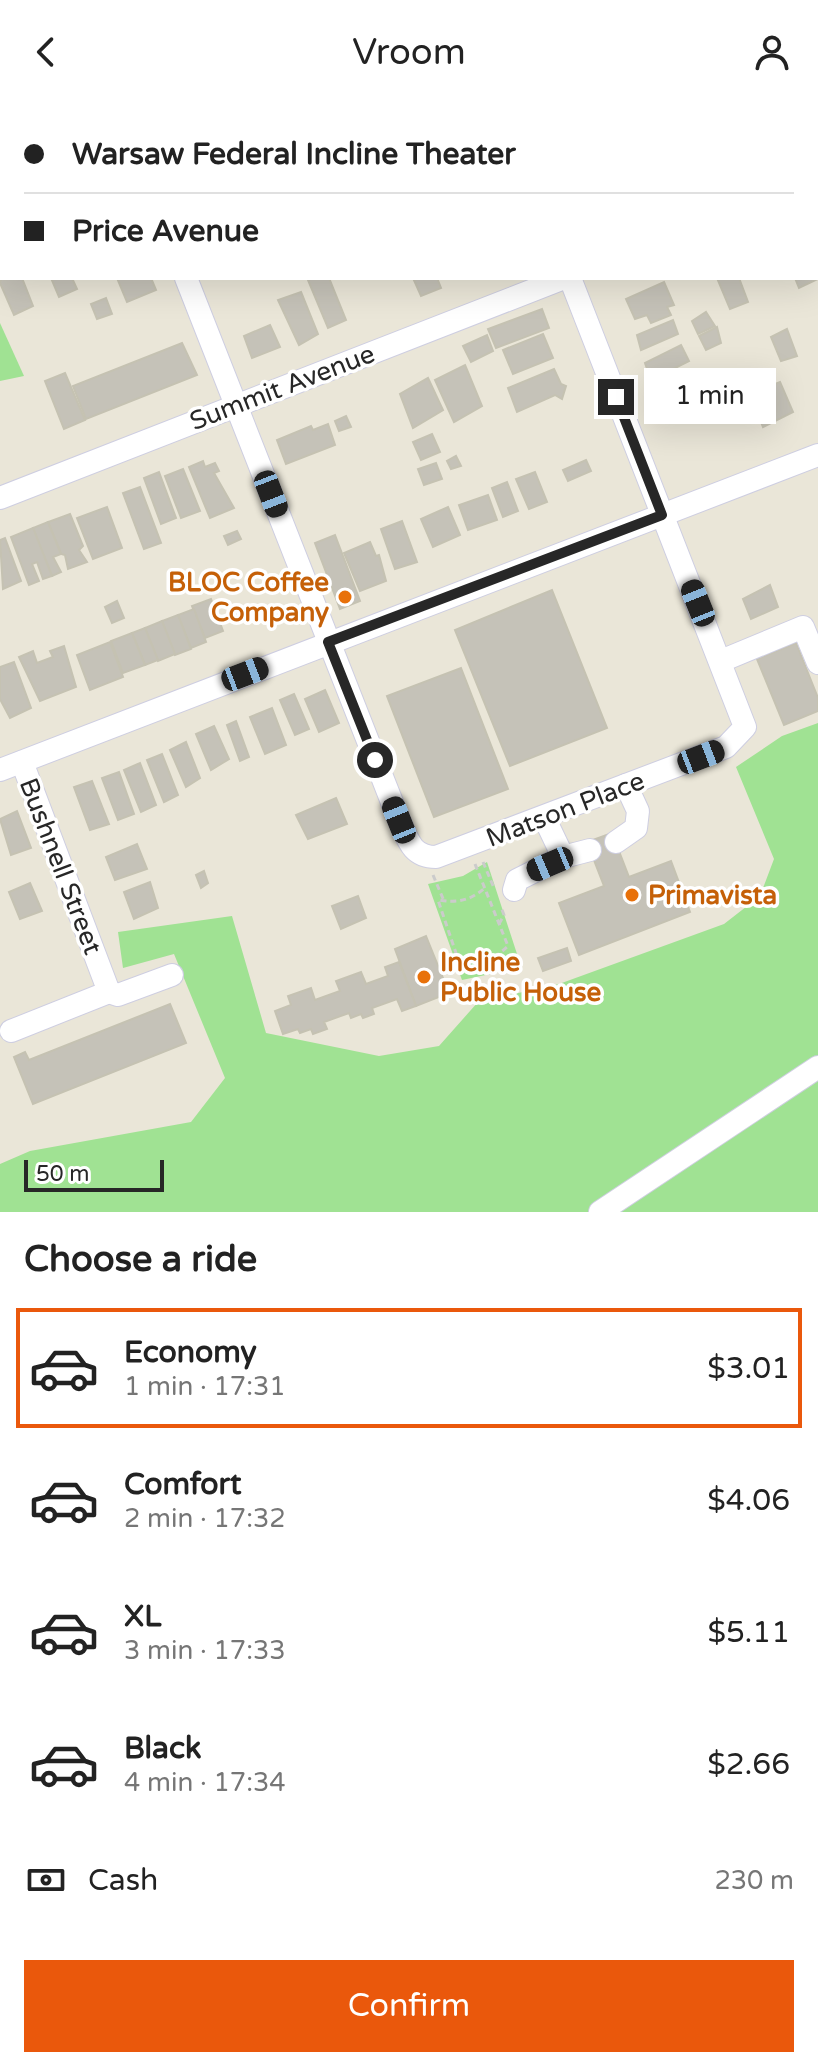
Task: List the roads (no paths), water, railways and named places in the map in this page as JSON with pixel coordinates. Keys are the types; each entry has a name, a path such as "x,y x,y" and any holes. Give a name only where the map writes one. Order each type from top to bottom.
{"street":[{"path":"187,280 328,642"},
{"name":"Summit Avenue","path":"0,498 562,280"},
{"path":"568,280 721,661 803,627 818,663"},
{"path":"0,770 818,455"},
{"name":"Matson Place","path":"328,642 399,820 414,850 428,866 544,817 726,747 745,727 721,661"},
{"name":"Bushnell Street","path":"22,762 109,992"},
{"path":"616,842 636,828 638,811 626,785"},
{"path":"544,817 563,857"},
{"path":"514,890 517,880 524,875 563,857 590,850"},
{"path":"11,1031 109,992 118,995 172,975"},
{"path":"600,1212 818,1067"}],"place":[{"name":"BLOC Coffee Company","path":"345,597"},
{"name":"Primavista","path":"632,895"},
{"name":"Incline Public House","path":"424,977"}]}
